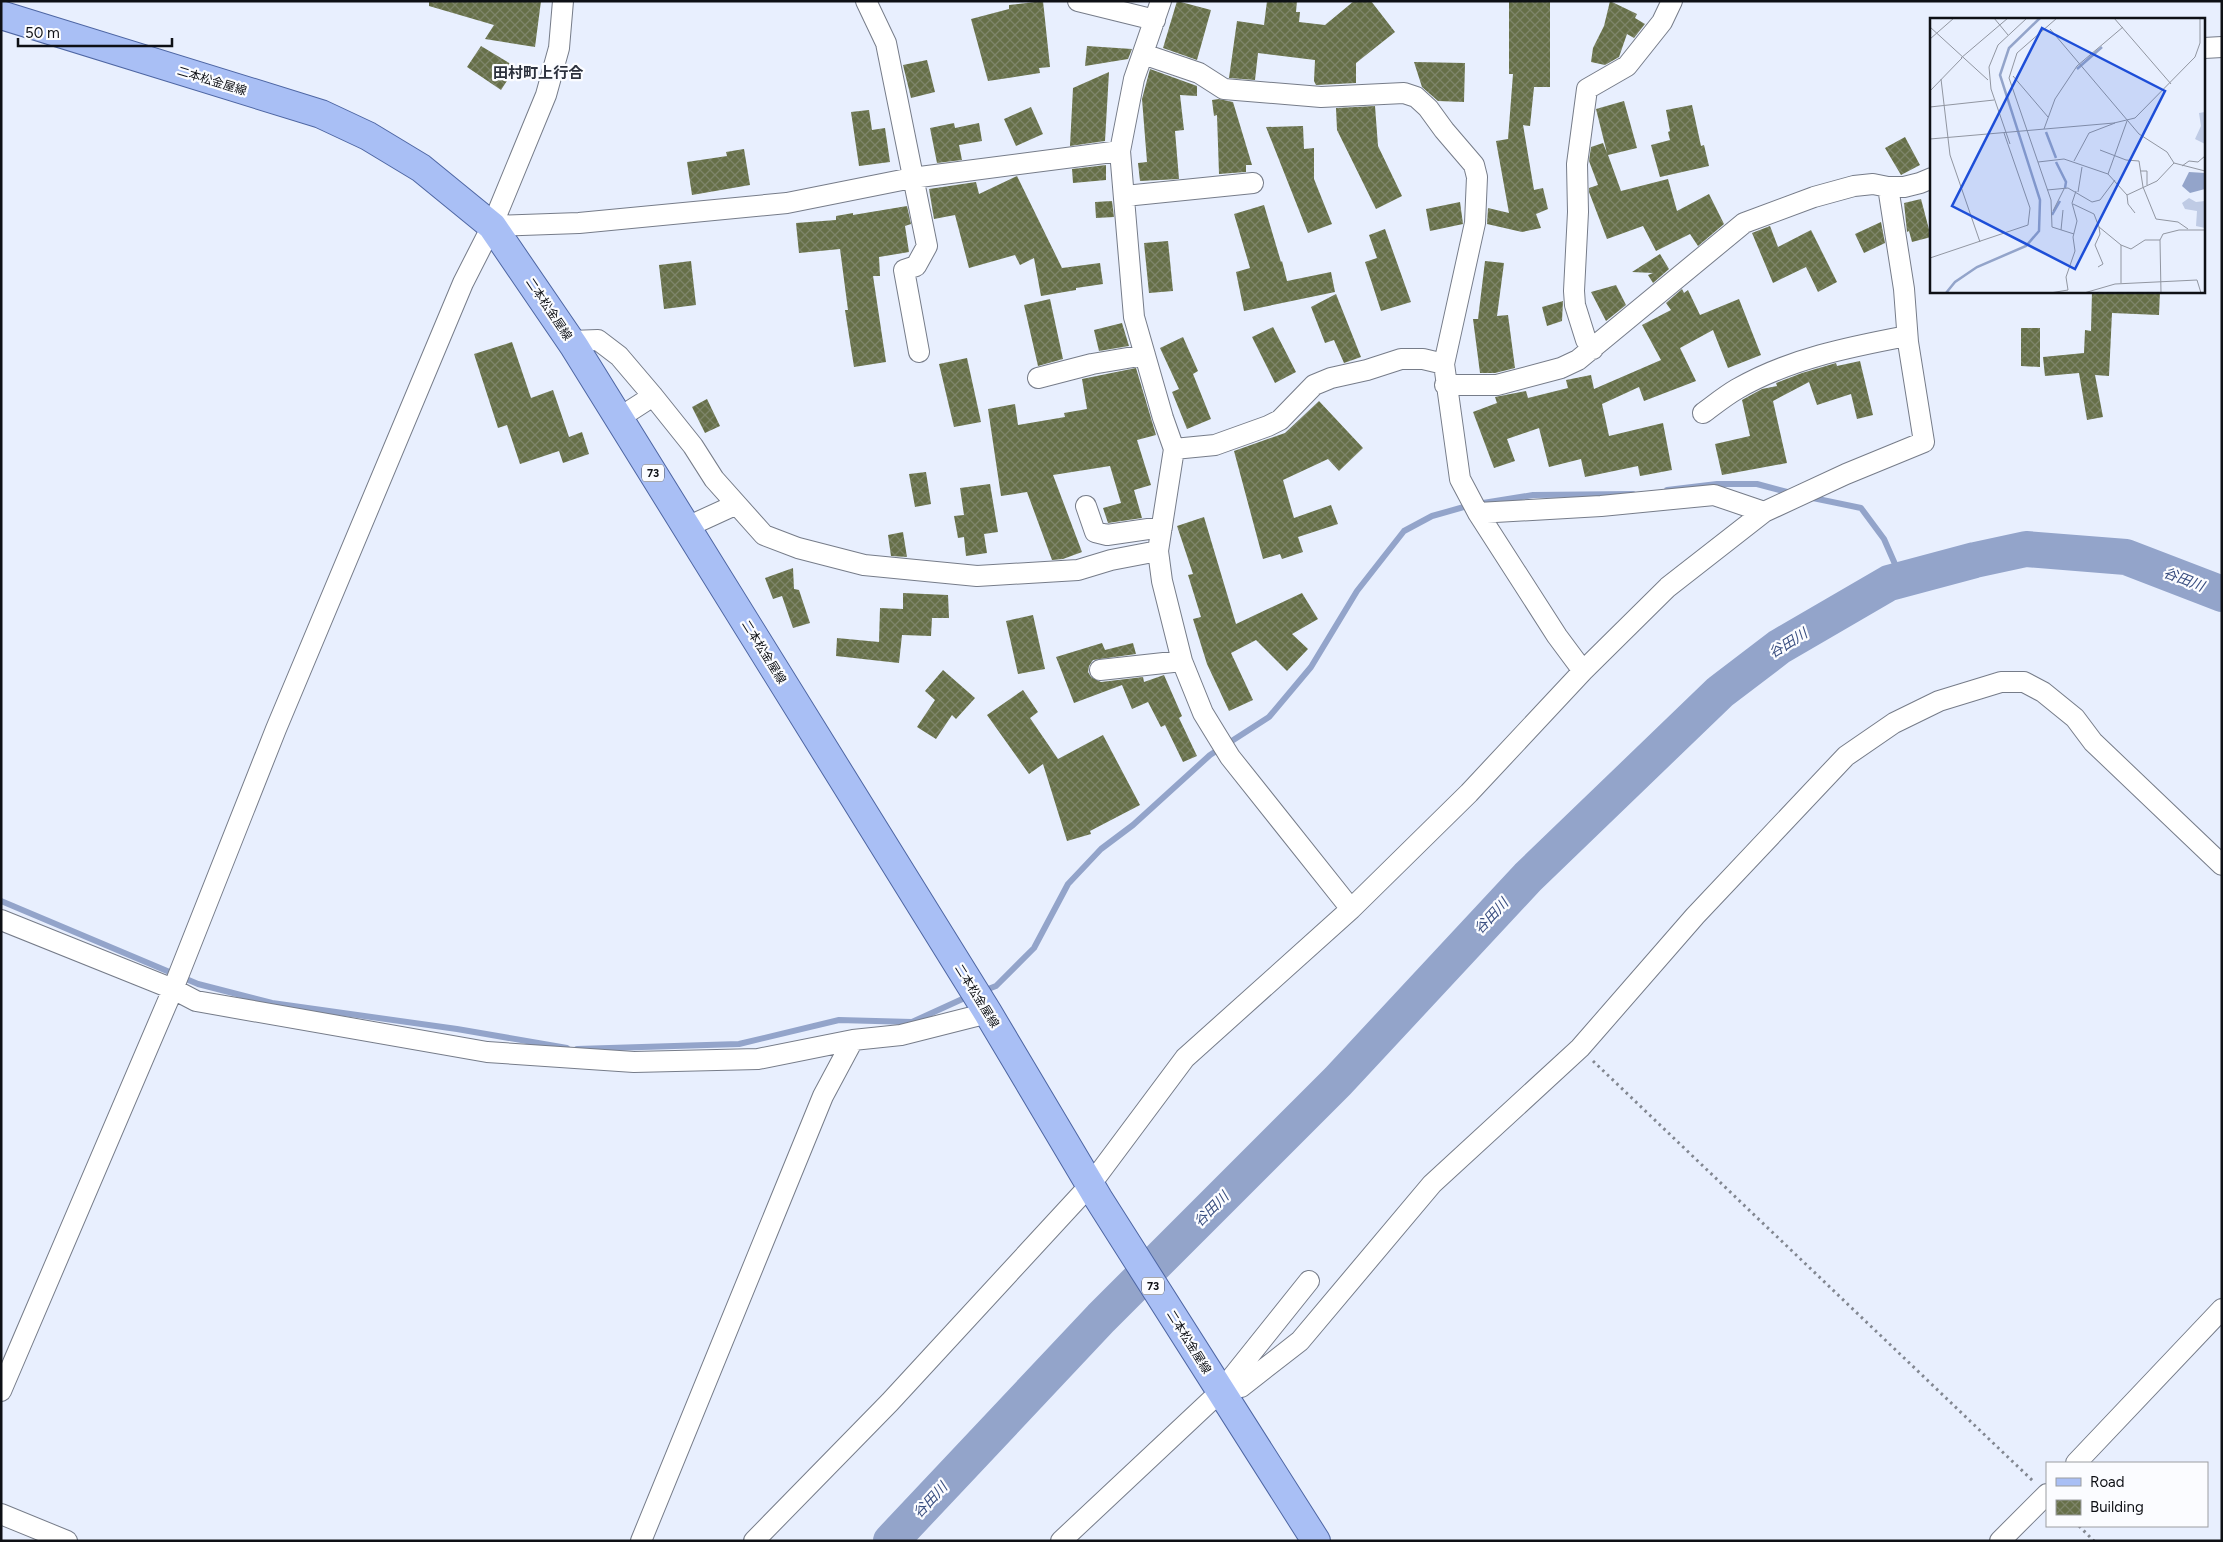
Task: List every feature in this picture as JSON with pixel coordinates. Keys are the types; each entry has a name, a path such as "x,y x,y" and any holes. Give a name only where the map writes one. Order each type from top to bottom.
{"main road":[{"name":"二本松金屋線","path":"1,15 321,114 368,136 421,168 492,226 571,341 988,1014 1094,1191 1316,1541"}],"street":[{"path":"1,1390 173,988 276,729 463,283 492,226 546,95 559,48 563,1"},
{"path":"866,1 886,43 927,246 916,266 904,270 918,352"},
{"path":"1078,1 1155,20"},
{"path":"1161,1 1134,79 1120,152 1134,317 1174,449 1158,551 1162,581 1182,661 1203,713 1230,757 1351,909"},
{"path":"1593,349 1586,340 1575,305 1574,291 1578,212 1577,164 1587,89 1627,66 1662,22 1672,1"},
{"path":"2206,48 2222,47"},
{"path":"1143,54 1199,73 1224,89 1320,97 1404,94 1416,98 1428,108 1474,165 1477,177 1475,223 1444,364 1445,386 1460,479 1478,513 1557,636 1583,671"},
{"path":"492,226 579,223 787,202 912,178 1120,152"},
{"path":"1445,386 1497,385 1527,379 1561,368 1593,349 1744,223 1814,197 1854,186 1873,184 1888,188 1920,183 1930,179"},
{"path":"1125,196 1253,183"},
{"path":"754,1541 1094,1191 1185,1058 1351,909 1469,793 1583,671 1668,587 1764,512 1846,474 1924,442 1907,336 1904,289 1888,188"},
{"path":"1703,413 1736,389 1794,364 1842,348 1907,336"},
{"path":"571,341 598,340 619,356 654,396 693,446 714,479 735,505 764,535 798,548 864,565 977,576 1078,570 1111,560 1158,551"},
{"path":"1038,378 1092,364 1145,356"},
{"path":"1174,449 1216,445 1268,426 1280,420 1314,385 1331,378 1401,359 1423,360 1444,364"},
{"path":"619,418 654,396"},
{"path":"1478,513 1600,506 1714,495 1764,512"},
{"path":"686,527 735,505"},
{"path":"1086,506 1095,532 1107,535 1162,527"},
{"path":"1100,670 1182,661"},
{"path":"1215,1382 1241,1388 1300,1340 1432,1184 1580,1048 1695,916 1846,756 1894,723 1938,701 2001,682 2024,682 2042,692 2075,718 2093,742 2222,865"},
{"path":"1,920 173,988 196,1001 488,1052 634,1062 758,1059 853,1040 901,1035 988,1014"},
{"path":"641,1541 823,1096 853,1040"},
{"path":"1062,1541 1310,1280"},
{"path":"2077,1462 2222,1309"},
{"path":"2000,1541 2046,1495"},
{"path":"1,1514 67,1541"}],"path":[{"path":"1580,1048 2046,1493"},
{"path":"2080,1527 2094,1541"}],"building":[{"path":"429,1 541,1 535,47 485,39 494,25 429,6"},
{"path":"1043,1 1050,67 1039,68 1040,73 988,81 971,19 1009,9 1009,5"},
{"path":"1177,1 1211,10 1197,60 1163,48"},
{"path":"1267,1 1297,1 1296,12 1300,12 1299,22 1325,25 1354,1 1371,1 1395,32 1356,63 1356,83 1316,85 1314,81 1315,60 1258,53 1255,80 1229,78 1237,21 1264,25"},
{"path":"1509,1 1550,1 1550,87 1534,87 1530,126 1523,125 1534,190 1543,188 1548,209 1536,214 1541,228 1522,232 1487,224 1488,208 1509,213 1496,141 1508,139 1513,74 1509,74"},
{"path":"1610,1 1637,14 1635,18 1645,24 1634,38 1627,34 1619,57 1605,65 1591,62 1593,48 1604,26"},
{"path":"481,46 516,67 501,90 467,67"},
{"path":"1087,46 1132,49 1128,59 1085,66"},
{"path":"927,60 935,92 911,98 903,65"},
{"path":"1414,62 1465,63 1464,102 1438,101 1422,87"},
{"path":"1150,69 1197,86 1197,96 1180,95 1184,130 1175,131 1179,179 1140,181 1138,163 1147,162 1142,99"},
{"path":"1109,72 1105,141 1070,146 1073,88"},
{"path":"1219,99 1233,102 1252,165 1246,165 1246,172 1219,174 1217,115 1214,116 1212,100"},
{"path":"1624,101 1637,148 1608,155 1621,191 1668,179 1677,211 1709,194 1724,224 1698,246 1690,234 1656,251 1643,226 1607,239 1589,192 1589,188 1598,185 1589,161 1591,147 1603,143 1607,153 1596,109"},
{"path":"1692,105 1701,146 1704,145 1709,166 1660,177 1651,145 1670,140 1666,110"},
{"path":"1375,106 1378,146 1402,196 1376,209 1337,130 1336,108"},
{"path":"1031,107 1043,134 1016,146 1004,119"},
{"path":"869,110 872,130 885,128 890,162 859,166 851,112"},
{"path":"954,123 955,128 979,123 982,141 959,145 962,160 937,163 930,128"},
{"path":"1303,126 1304,149 1314,148 1314,179 1332,224 1308,233 1266,127"},
{"path":"1905,137 1920,165 1901,175 1885,148"},
{"path":"744,149 750,185 692,195 687,162 727,156 726,152"},
{"path":"1106,165 1106,180 1073,183 1072,169"},
{"path":"1017,176 1062,268 1100,263 1103,284 1041,296 1034,258 1020,265 1015,255 969,268 955,215 934,219 929,189 976,182 979,194"},
{"path":"1921,199 1930,237 1912,242 1909,231 1907,232 1904,203"},
{"path":"1112,201 1114,217 1096,218 1095,202"},
{"path":"1460,202 1463,224 1430,231 1426,209"},
{"path":"1264,205 1287,281 1331,272 1335,292 1244,311 1236,272 1250,268 1234,214"},
{"path":"907,206 911,224 905,226 909,252 879,257 880,276 873,276 886,362 854,367 845,310 848,310 840,249 799,253 796,223 836,220 836,216"},
{"path":"1881,222 1885,243 1864,253 1855,234"},
{"path":"1770,226 1778,247 1811,230 1837,282 1818,292 1806,267 1773,283 1752,233"},
{"path":"1385,229 1411,302 1381,311 1365,262 1377,258 1369,235"},
{"path":"1168,241 1173,291 1149,293 1144,243"},
{"path":"1660,254 1669,269 1653,283 1648,275 1653,273 1632,272"},
{"path":"691,261 696,305 664,309 659,265"},
{"path":"1485,261 1504,263 1497,316 1508,315 1515,368 1495,373 1480,373 1473,319 1478,319"},
{"path":"1616,285 1626,305 1606,321 1591,292"},
{"path":"1682,289 1684,293 1688,290 1700,315 1739,299 1761,355 1728,368 1713,330 1680,348 1696,381 1644,401 1639,387 1602,404 1609,436 1663,423 1672,470 1640,476 1638,466 1585,477 1581,459 1549,467 1539,428 1507,439 1515,461 1494,468 1473,412 1497,403 1495,397 1526,391 1528,398 1568,388 1566,380 1591,375 1594,389 1661,360 1642,325 1671,310 1666,303"},
{"path":"2092,292 2160,292 2159,315 2112,313 2109,376 2095,375 2103,417 2087,420 2079,373 2045,376 2043,357 2084,353 2085,330 2091,331"},
{"path":"1336,294 1361,357 1344,363 1334,340 1325,343 1311,307"},
{"path":"1050,299 1063,359 1038,366 1024,305"},
{"path":"1563,301 1562,321 1547,326 1542,307"},
{"path":"1122,323 1129,346 1099,351 1094,330"},
{"path":"1273,327 1296,372 1275,383 1252,337"},
{"path":"2021,328 2040,328 2040,367 2021,366"},
{"path":"1183,337 1198,371 1193,374 1211,419 1187,429 1172,392 1179,389 1160,348"},
{"path":"512,342 531,398 553,390 569,437 582,432 589,454 563,463 559,451 520,464 507,425 498,428 474,354"},
{"path":"967,358 981,422 954,427 939,364"},
{"path":"1860,361 1873,415 1857,419 1851,394 1817,405 1809,382 1773,401 1787,463 1722,475 1715,444 1750,436 1742,400 1762,389 1777,386 1776,383 1802,373 1836,363 1837,366"},
{"path":"1136,368 1156,435 1137,440 1151,485 1134,490 1142,518 1108,523 1103,508 1121,503 1110,466 1053,475 1082,552 1063,559 1052,560 1027,492 1001,496 988,409 1015,404 1018,425 1065,417 1064,413 1087,409 1082,379"},
{"path":"707,399 720,426 705,433 692,407"},
{"path":"1319,401 1363,448 1339,471 1328,459 1283,480 1294,518 1331,505 1338,524 1298,537 1303,552 1282,559 1280,554 1263,559 1234,451 1285,433"},
{"path":"926,472 931,504 915,507 909,474"},
{"path":"990,484 998,532 984,534 987,553 966,556 964,537 958,538 954,516 964,515 960,488"},
{"path":"1204,517 1236,624 1302,593 1318,619 1292,634 1308,649 1287,671 1256,640 1231,653 1253,700 1229,711 1207,664 1193,619 1201,617 1188,575 1193,574 1177,526"},
{"path":"903,532 907,557 891,556 888,535"},
{"path":"793,568 794,589 799,590 810,623 793,628 782,596 773,599 765,578"},
{"path":"903,593 948,595 949,618 932,618 931,636 902,635 899,663 836,656 837,638 879,642 880,608 903,609"},
{"path":"1033,615 1045,669 1018,674 1006,621"},
{"path":"1102,643 1105,650 1133,643 1136,654 1093,660 1088,672 1091,677 1101,682 1143,677 1144,682 1164,675 1182,716 1179,718 1197,756 1183,762 1165,725 1161,727 1148,702 1132,709 1122,685 1074,703 1056,657"},
{"path":"943,670 975,698 956,719 952,715 936,739 917,727 935,700 925,691"},
{"path":"1023,690 1038,712 1030,718 1058,759 1103,735 1140,805 1090,831 1091,834 1067,841 1043,764 1029,774 987,715"}],"waterway":[{"path":"1667,490 1717,484 1757,484 1791,493"},
{"path":"1483,503 1533,495 1633,494"},
{"path":"1808,497 1861,508 1884,539 1902,580"},
{"path":"983,991 996,986 1034,948 1068,884 1101,849 1133,825 1210,755 1269,717 1311,667 1357,591 1404,531 1432,516 1471,505"},
{"name":"谷田川","path":"891,1541 1101,1318 1338,1081 1528,877 1720,692 1779,647 1889,583 1975,560 2026,549 2126,557 2222,594"},
{"path":"1,901 198,984 272,1003 457,1029 567,1048"},
{"path":"577,1049 739,1044 839,1020 912,1022 969,996"}],"district":[{"name":"田村町上行合","path":"538,73"}]}
